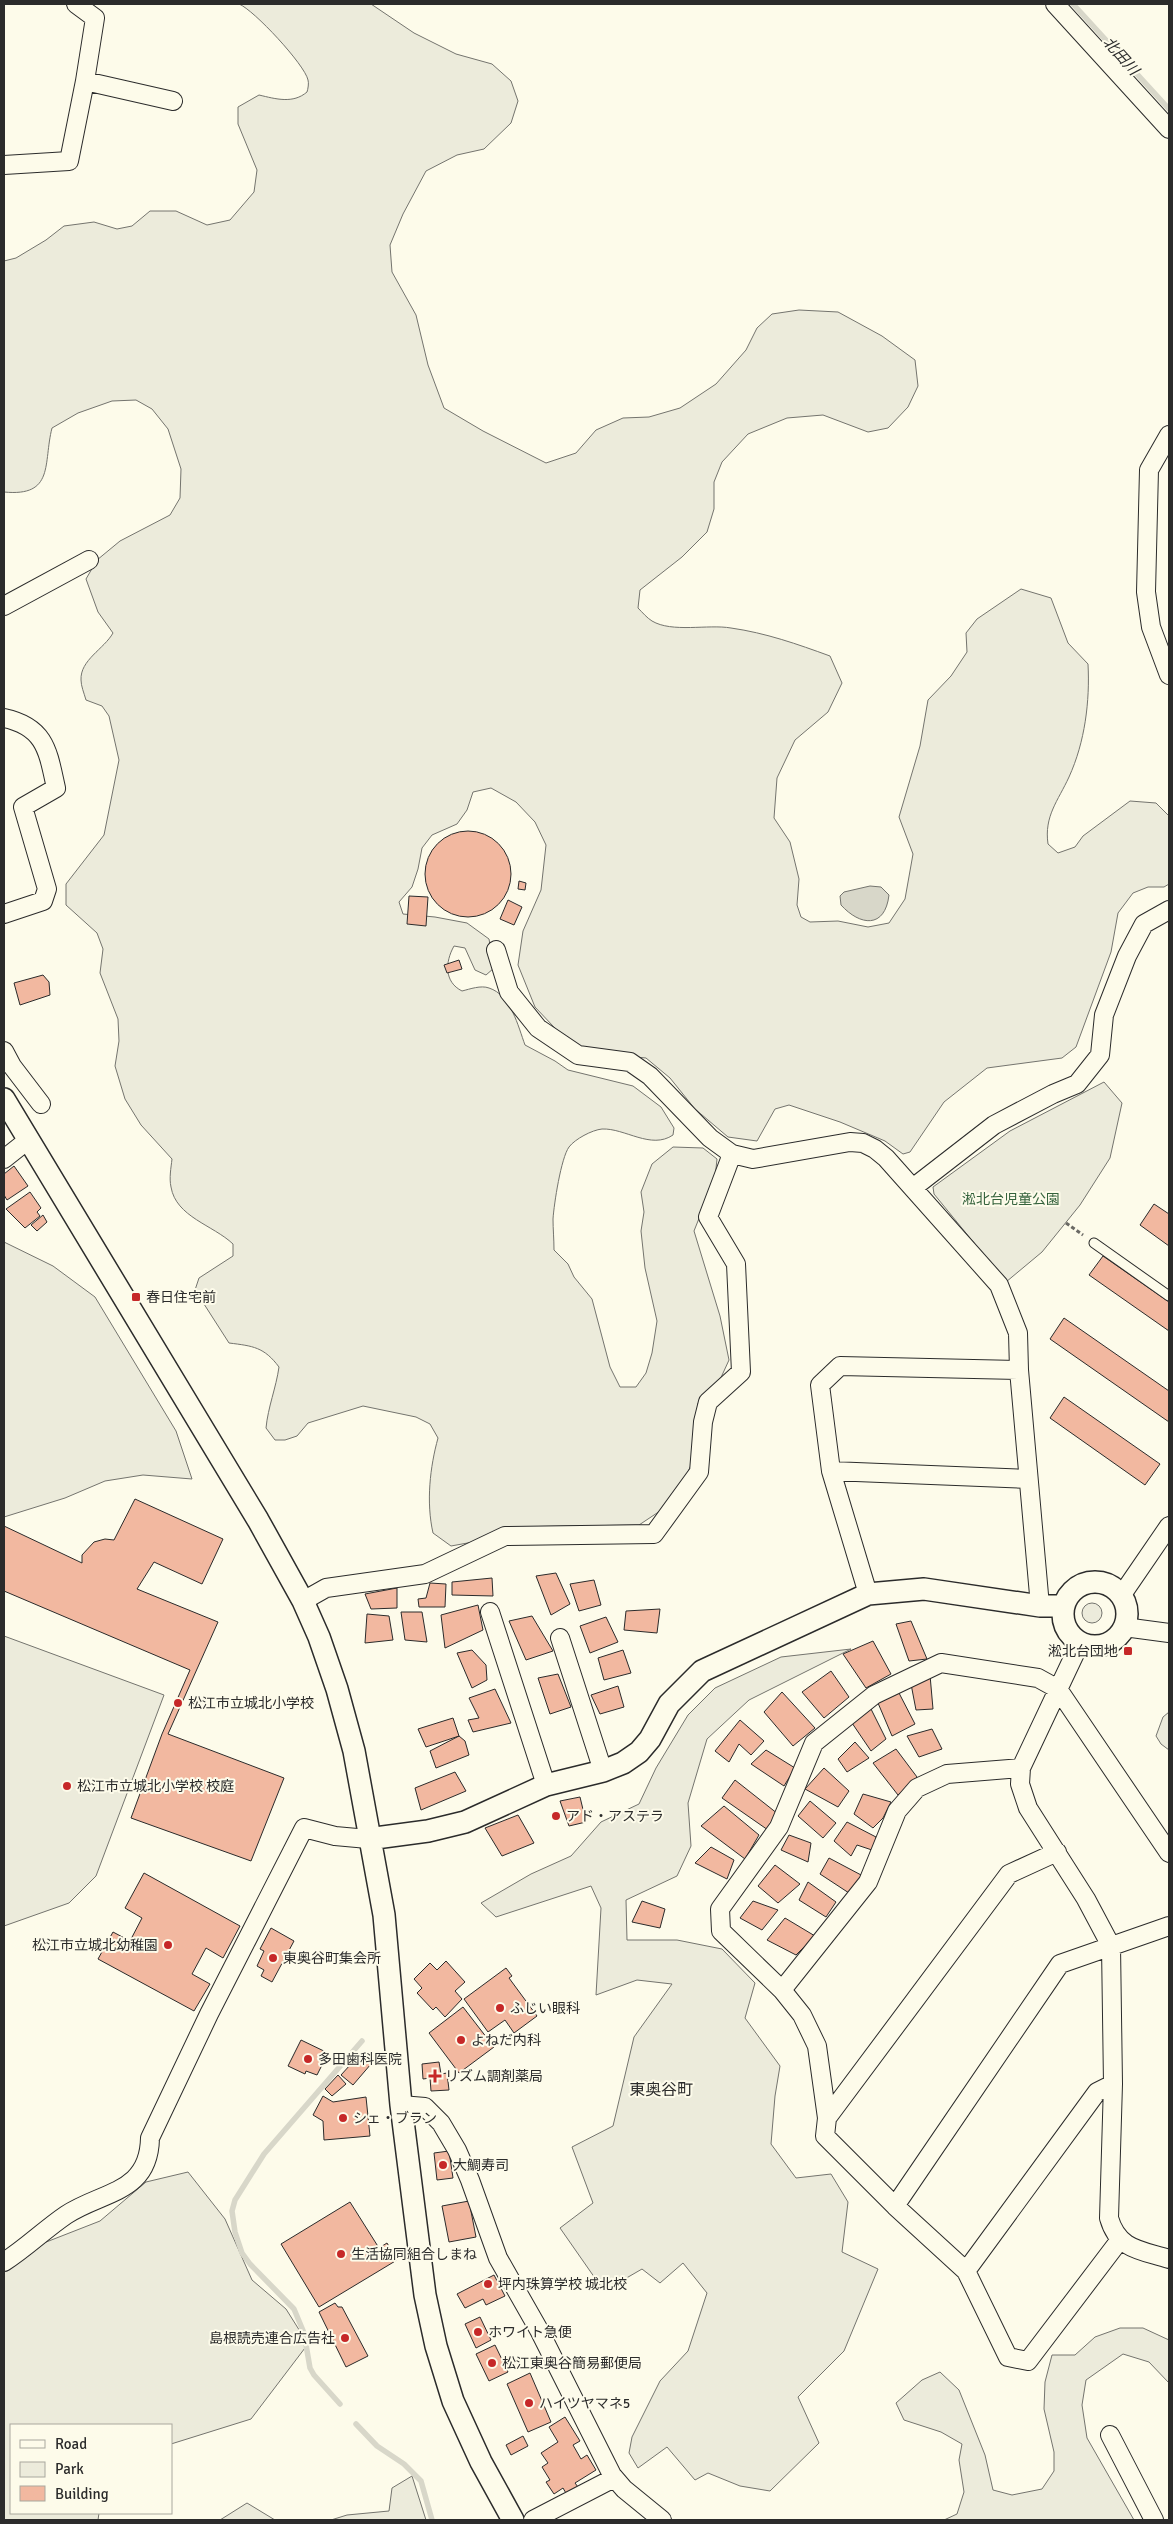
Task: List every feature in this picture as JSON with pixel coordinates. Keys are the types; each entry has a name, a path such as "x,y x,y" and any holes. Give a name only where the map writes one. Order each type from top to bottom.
{"street":[{"path":"4,165 69,161 95,18 76,4"},
{"path":"1055,4 1169,129"},
{"path":"85,81 173,101"},
{"path":"1169,435 1149,470 1146,592 1151,627 1169,675"},
{"path":"4,606 89,560"},
{"path":"4,718 27,725 37,734 48,750 56,788 23,807 47,889 43,901 4,914"},
{"path":"914,1187 994,1125 1053,1094 1077,1084 1100,1055 1104,1015 1144,924 1169,910"},
{"path":"496,950 510,992 538,1028 578,1056 630,1062 650,1076 710,1138 732,1154 753,1159 850,1142 863,1143 881,1153 914,1187 999,1285 1018,1333 1019,1370 1040,1606"},
{"path":"4,1051 12,1066 41,1104"},
{"path":"4,1099 206,1433 303,1600 337,1689 354,1751 368,1839 384,1915 401,2104 426,2295 436,2346 453,2401 481,2462 513,2520"},
{"path":"4,1159 28,1140"},
{"path":"303,1600 326,1588 426,1574 505,1536 654,1534 699,1472 703,1422 708,1402 741,1372 736,1264 708,1217 732,1154"},
{"path":"868,1594 830,1471 820,1384 840,1366 1019,1370"},
{"path":"830,1471 1028,1479"},
{"path":"1121,1596 1169,1526"},
{"path":"1089,1583 1105,1583 1114,1588 1126,1606 1124,1626 1111,1642 1095,1646 1080,1643 1065,1628 1063,1606 1074,1589 1089,1583"},
{"path":"4,2262 67,2215 129,2184 143,2170 154,2129 208,2014 304,1828 335,1836 368,1839 428,1832 465,1822 546,1784 603,1771 623,1764 639,1752 650,1739 669,1704 702,1671 868,1594 924,1589 1040,1606 1063,1606"},
{"path":"490,1612 546,1784"},
{"path":"1124,1626 1169,1633"},
{"path":"560,1638 603,1771"},
{"path":"1080,1643 1021,1768 1020,1784 1028,1808 1057,1852 1111,1946 1113,2084 1108,2218 1112,2232 1120,2241 1128,2246 1169,2259"},
{"path":"1120,2241 1028,2361 1008,2357 966,2271 895,2206 825,2136 827,2118 817,2046 802,2015 782,1990 722,1931 720,1909 779,1827 814,1743 874,1695 940,1663 1038,1678 1058,1689 1169,1853"},
{"path":"782,1990 868,1882 897,1811 917,1788 947,1774 1021,1768"},
{"path":"827,2118 1009,1874 1057,1852"},
{"path":"895,2206 1060,1964 1169,1926"},
{"path":"966,2271 1097,2092 1113,2084"},
{"path":"401,2104 425,2107 441,2123 457,2150 470,2180 498,2258 539,2330 614,2478 662,2520"},
{"path":"1110,2435 1154,2520"},
{"path":"534,2520 614,2478"}],"lane":[{"path":"1094,1243 1169,1296"}],"path":[{"path":"1066,1222 1094,1243"}],"green space":[{"path":"239,4 371,4 414,33 456,54 492,64 511,81 518,101 511,123 484,149 457,155 426,171 403,214 390,245 392,272 416,315 428,365 444,408 483,431 546,463 576,453 596,430 623,418 649,417 680,408 716,384 746,350 757,328 772,314 799,310 838,312 882,336 915,360 918,386 908,407 888,428 868,432 823,415 787,418 748,434 722,462 714,482 714,509 707,532 682,557 640,590 638,608 650,620 660,625 670,627 722,627 744,630 781,639 830,656 842,683 828,712 795,740 777,778 774,818 790,842 799,879 797,905 801,917 810,922 838,921 868,927 889,923 905,899 913,854 899,817 920,746 928,700 951,676 967,652 966,633 977,619 1021,589 1051,598 1068,643 1088,664 1087,707 1083,736 1069,777 1050,817 1047,834 1048,844 1058,853 1075,847 1083,836 1130,801 1156,803 1169,816 1169,884 1164,887 1148,887 1133,893 1118,913 1111,952 1076,1047 1062,1058 987,1068 944,1102 910,1152 903,1154 885,1141 840,1122 789,1105 775,1109 757,1141 728,1137 695,1109 670,1078 646,1058 604,1054 570,1044 535,1007 518,965 523,931 541,890 546,845 535,822 516,802 491,788 473,792 467,810 457,824 432,835 422,848 412,887 399,902 403,914 467,923 489,939 494,968 486,975 475,970 465,948 454,946 449,959 448,971 449,977 456,987 462,991 486,987 497,992 503,997 513,1012 525,1045 568,1070 633,1086 661,1107 674,1128 673,1135 665,1139 656,1140 602,1129 589,1133 579,1138 569,1147 563,1161 558,1182 553,1219 554,1250 568,1264 574,1277 592,1299 610,1367 620,1387 636,1387 646,1373 652,1353 657,1321 645,1268 641,1231 644,1212 641,1192 652,1164 673,1147 703,1148 717,1159 715,1178 694,1231 720,1316 729,1360 718,1384 698,1403 694,1459 683,1482 660,1511 639,1525 505,1527 473,1542 451,1546 433,1533 429,1497 438,1438 430,1424 416,1417 363,1406 308,1423 297,1436 285,1440 275,1440 266,1428 279,1367 263,1351 245,1345 229,1343 195,1290 199,1278 233,1256 233,1244 225,1237 196,1220 180,1206 174,1197 171,1187 172,1159 141,1125 125,1099 115,1066 119,1041 118,1019 100,973 103,949 97,933 66,905 66,884 104,835 119,760 109,716 102,706 86,700 81,685 84,666 113,633 98,612 86,579 97,560 120,541 170,515 180,498 181,469 168,429 152,409 136,400 112,401 78,413 52,428 44,475 39,483 32,489 20,492 4,492 4,261 16,258 46,240 64,226 94,222 117,229 132,226 150,211 176,211 207,225 230,220 254,192 257,170 238,124 238,107 259,95 284,100 296,98 307,92 308,84 305,73 289,51 256,16"},
{"name":"淞北台児童公園","path":"1104,1082 1122,1103 1110,1158 1080,1205 1042,1252 1006,1282 934,1194 933,1187 1010,1131"},
{"path":"4,1242 53,1266 95,1297 176,1431 192,1479 143,1475 105,1481 65,1498 4,1517"},
{"path":"1088,1603 1096,1603 1102,1609 1102,1617 1096,1623 1088,1623 1082,1617 1082,1609"},
{"name":"松江市立城北小学校 校庭","path":"4,1636 164,1695 96,1876 69,1903 4,1926"},
{"path":"851,1649 749,1700 707,1739 688,1803 691,1846 677,1876 626,1900 627,1940 677,1940 722,1949 755,1983 745,2018 780,2066 775,2096 771,2144 796,2178 831,2174 848,2202 842,2252 878,2269 844,2351 798,2397 819,2443 770,2491 740,2486 708,2473 695,2480 667,2447 638,2468 629,2453 632,2437 660,2381 688,2351 707,2293 683,2263 660,2283 642,2269 604,2291 560,2228 593,2203 572,2147 613,2126 634,2037 672,1984 637,1980 596,1995 601,1908 591,1886 496,1917 481,1903 531,1874 571,1856 601,1822 639,1804 656,1768 688,1715 715,1688 781,1657"},
{"path":"1169,1712 1169,1750 1161,1744 1156,1736 1163,1717"},
{"path":"188,2172 225,2219 252,2280 286,2309 308,2344 251,2419 172,2444 172,2424 10,2424 10,2514 99,2514 98,2520 4,2520 4,2267 36,2246 100,2221 146,2182"},
{"path":"1120,2328 1143,2328 1169,2340 1169,2383 1149,2362 1123,2354 1086,2380 1082,2405 1087,2438 1134,2520 944,2520 957,2514 964,2492 959,2460 962,2444 941,2432 904,2420 896,2403 922,2380 940,2372 959,2390 985,2455 993,2490 1012,2495 1042,2489 1054,2471 1054,2452 1044,2409 1045,2382 1052,2355 1075,2355 1095,2337"},
{"path":"412,2476 426,2520 331,2520 347,2515 389,2511 392,2488"},
{"path":"247,2503 275,2520 220,2520"}],"shaded area":[{"path":"870,886 881,887 889,895 887,906 882,914 877,919 871,921 863,920 848,912 841,905 840,896 844,892"}],"building":[{"path":"468,831 492,838 504,850 511,874 504,898 492,910 468,917 444,910 432,898 425,874 432,850 444,838"},
{"path":"519,881 526,883 525,890 518,889"},
{"path":"409,896 428,897 426,926 407,924"},
{"path":"508,900 522,907 514,925 500,919"},
{"path":"459,960 462,969 447,973 444,965"},
{"path":"43,975 49,982 50,995 20,1005 14,983"},
{"path":"14,1166 28,1186 7,1200 4,1195 4,1174"},
{"path":"30,1192 41,1208 37,1212 40,1216 25,1228 6,1209"},
{"path":"1154,1204 1169,1214 1169,1246 1140,1225"},
{"path":"43,1215 47,1222 37,1231 31,1225"},
{"path":"1103,1256 1169,1302 1169,1331 1089,1275"},
{"path":"1064,1318 1169,1391 1169,1422 1050,1339"},
{"path":"1064,1397 1160,1464 1145,1485 1050,1418"},
{"name":"松江市立城北小学校","path":"135,1499 223,1539 202,1584 154,1562 137,1589 218,1622 168,1734 284,1778 251,1861 131,1818 162,1734 190,1670 4,1591 4,1526 82,1563 82,1555 94,1542 105,1539 114,1540"},
{"path":"556,1573 570,1604 551,1615 536,1576"},
{"path":"492,1578 493,1596 452,1595 452,1582"},
{"path":"594,1580 601,1605 579,1611 570,1584"},
{"path":"430,1583 446,1584 445,1607 419,1607 418,1599 426,1598"},
{"path":"397,1588 397,1608 371,1609 365,1594"},
{"path":"478,1605 483,1630 445,1648 441,1615"},
{"path":"660,1609 657,1633 624,1630 626,1611"},
{"path":"401,1612 422,1612 427,1642 405,1640"},
{"path":"367,1614 389,1616 393,1640 365,1643"},
{"path":"532,1616 553,1651 526,1660 509,1621"},
{"path":"606,1617 618,1642 590,1653 580,1626"},
{"path":"911,1621 927,1659 909,1661 896,1624"},
{"path":"873,1641 891,1674 866,1688 843,1654"},
{"path":"472,1650 486,1665 487,1680 472,1688 457,1653"},
{"path":"623,1650 631,1673 604,1680 598,1658"},
{"path":"831,1671 849,1697 824,1718 802,1692"},
{"path":"558,1674 571,1707 550,1714 538,1678"},
{"path":"930,1675 933,1709 916,1710 911,1684"},
{"path":"618,1686 624,1707 600,1714 591,1695"},
{"path":"495,1689 511,1723 473,1732 468,1720 479,1718 469,1698"},
{"path":"782,1692 815,1728 793,1746 764,1712"},
{"path":"899,1693 915,1724 892,1736 878,1703"},
{"path":"871,1709 886,1739 871,1751 852,1723"},
{"path":"453,1718 459,1736 426,1747 418,1729"},
{"path":"740,1720 764,1741 751,1755 739,1744 729,1762 715,1751"},
{"path":"932,1729 942,1749 919,1757 907,1736"},
{"path":"459,1736 465,1741 469,1755 436,1768 430,1751"},
{"path":"855,1742 869,1758 847,1772 838,1759"},
{"path":"896,1749 917,1777 898,1795 873,1763"},
{"path":"766,1750 795,1768 784,1786 751,1764"},
{"path":"824,1768 849,1791 838,1807 805,1789"},
{"path":"455,1772 466,1791 421,1810 415,1788"},
{"path":"735,1780 778,1814 768,1830 722,1798"},
{"path":"863,1794 891,1802 883,1818 873,1828 854,1814"},
{"path":"580,1797 586,1822 569,1826 560,1801"},
{"path":"810,1801 836,1823 823,1838 798,1816"},
{"path":"724,1806 759,1835 745,1859 701,1826"},
{"path":"518,1815 534,1843 502,1856 485,1828"},
{"path":"847,1822 876,1837 875,1851 857,1845 851,1856 834,1841"},
{"path":"789,1835 811,1843 808,1862 781,1850"},
{"path":"711,1847 734,1860 727,1879 695,1863"},
{"path":"829,1858 863,1876 849,1893 820,1874"},
{"path":"775,1865 800,1884 778,1903 758,1886"},
{"name":"松江市立城北幼稚園","path":"144,1873 240,1926 223,1958 206,1948 192,1974 210,1984 194,2011 98,1959 113,1932 130,1941 142,1918 125,1908"},
{"path":"808,1882 836,1902 826,1917 799,1900"},
{"path":"642,1901 665,1909 660,1928 632,1922"},
{"path":"753,1901 778,1910 762,1930 740,1918"},
{"path":"785,1918 815,1936 796,1955 767,1940"},
{"name":"東奥谷町集会所","path":"271,1928 294,1941 272,1982 261,1976 264,1970 257,1966 264,1951 260,1949"},
{"path":"446,1961 465,1982 455,1991 462,1999 445,2017 436,2007 433,2010 417,1993 422,1988 414,1979 430,1963 437,1970"},
{"name":"ふじい眼科","path":"506,1968 512,1976 509,1978 537,2016 514,2033 505,2020 488,2032 464,1999"},
{"name":"よねだ内科","path":"463,2007 494,2047 459,2073 429,2033"},
{"name":"多田歯科医院","path":"301,2040 328,2053 317,2075 306,2071 305,2074 288,2066"},
{"path":"360,2054 371,2064 353,2085 341,2075"},
{"name":"リズム調剤薬局","path":"439,2062 441,2074 447,2073 449,2090 431,2091 430,2078 423,2079 422,2064"},
{"path":"338,2075 346,2084 332,2096 325,2089"},
{"name":"シェ・ブラン","path":"323,2096 333,2102 366,2097 370,2136 324,2140 323,2121 313,2115"},
{"name":"大鯛寿司","path":"449,2151 453,2178 437,2180 434,2153"},
{"path":"469,2201 476,2237 449,2242 442,2206"},
{"name":"生活協同組合しまね","path":"350,2202 379,2248 387,2243 397,2260 319,2307 281,2244"},
{"name":"坪内珠算学校 城北校","path":"494,2275 505,2296 486,2305 483,2299 465,2308 457,2294"},
{"name":"島根読売連合広告社","path":"335,2303 338,2307 342,2307 368,2356 346,2367 319,2312"},
{"name":"ホワイト急便","path":"480,2317 491,2340 476,2348 465,2324"},
{"path":"495,2345 508,2372 489,2381 476,2354"},
{"name":"ハイツヤマネ5","path":"530,2373 551,2422 528,2432 507,2384"},
{"path":"565,2417 580,2441 573,2445 581,2459 587,2455 596,2470 575,2483 578,2487 567,2495 563,2488 554,2494 546,2482 550,2480 542,2467 548,2463 541,2453 558,2442 549,2427"},
{"path":"523,2436 528,2446 511,2455 506,2445"}],"waterway":[{"name":"北田川","path":"1073,4 1169,109"},
{"path":"340,2404 310,2368 304,2333 294,2309 250,2264 242,2253 235,2232 232,2211 235,2200 264,2154 362,2041"},
{"path":"356,2424 377,2446 404,2464 421,2481 432,2520"}],"place":[{"name":"春日住宅前","path":"136,1297"},
{"name":"淞北台団地","path":"1128,1651"},
{"name":"松江市立城北小学校","path":"178,1703"},
{"name":"松江市立城北小学校 校庭","path":"67,1786"},
{"name":"アド・アステラ","path":"556,1816"},
{"name":"松江市立城北幼稚園","path":"168,1945"},
{"name":"東奥谷町集会所","path":"273,1958"},
{"name":"ふじい眼科","path":"500,2008"},
{"name":"よねだ内科","path":"461,2040"},
{"name":"多田歯科医院","path":"308,2059"},
{"name":"リズム調剤薬局","path":"435,2076"},
{"name":"シェ・ブラン","path":"343,2118"},
{"name":"大鯛寿司","path":"443,2165"},
{"name":"生活協同組合しまね","path":"341,2254"},
{"name":"坪内珠算学校 城北校","path":"488,2284"},
{"name":"ホワイト急便","path":"478,2332"},
{"name":"島根読売連合広告社","path":"345,2338"},
{"name":"松江東奥谷簡易郵便局","path":"492,2363"},
{"name":"ハイツヤマネ5","path":"529,2403"}],"district":[{"name":"東奥谷町","path":"661,2089"}]}
